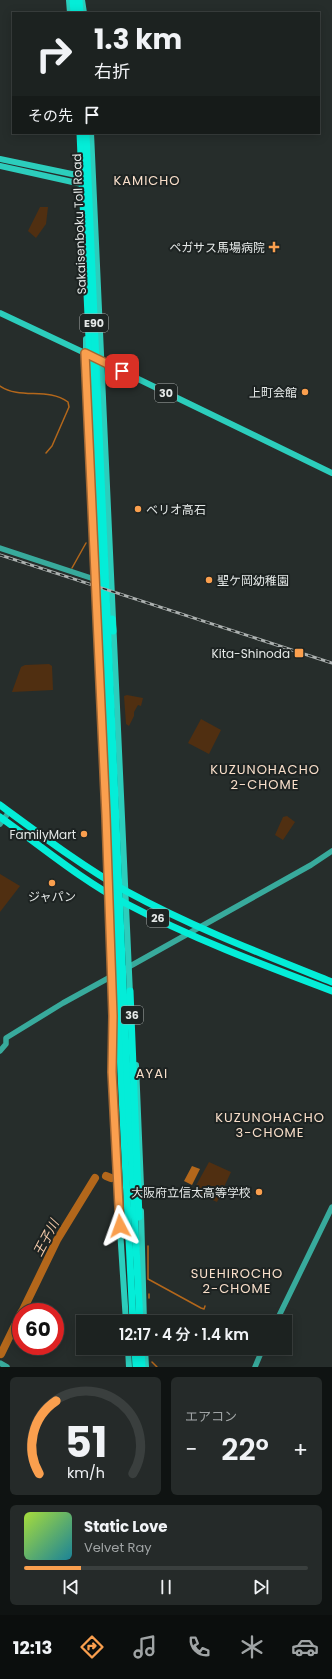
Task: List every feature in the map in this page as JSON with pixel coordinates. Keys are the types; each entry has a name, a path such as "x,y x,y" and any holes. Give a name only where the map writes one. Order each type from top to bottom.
{"highway":[{"path":"72,0 74,12"},
{"path":"79,0 80,12"},
{"name":"Sakaisenboku Toll Road","path":"80,134 127,1075 142,1315"},
{"name":"Sakaisenboku Toll Road","path":"86,134 133,1315"},
{"path":"97,630 100,513"},
{"path":"100,513 113,631"},
{"name":"26","path":"0,805 85,866 125,890 198,927 332,982"},
{"name":"26","path":"1,820 84,879 126,903 246,958 332,991"},
{"path":"130,991 142,1315"},
{"path":"113,1016 124,1212 132,1300"},
{"path":"135,1355 136,1367"},
{"path":"141,1355 142,1367"}],"main road":[{"path":"69,0 70,12"},
{"path":"82,0 84,12"},
{"name":"36","path":"77,134 112,976 112,1072 126,1315"},
{"name":"36","path":"91,134 128,967 137,1069 140,1147 142,1315"},
{"path":"0,159 93,179"},
{"path":"0,166 93,187"},
{"name":"30","path":"0,314 102,361 332,473"},
{"path":"129,1355 130,1367"},
{"path":"145,1355 146,1367"}],"street":[{"path":"0,548 91,578"},
{"path":"1,820 9,812"},
{"path":"0,1051 6,1044 6,1038 56,1007 311,865 332,851"},
{"path":"279,1315 332,1207"},
{"path":"255,1367 260,1355"},
{"path":"0,1363 7,1367"}],"shaded area":[{"path":"40,207 48,207 46,224 36,238 28,231"},
{"path":"49,664 52,666 53,690 12,692 21,667 25,665"},
{"path":"127,695 143,698 141,706 138,705 134,712 134,716 129,726 126,724 124,696"},
{"path":"201,719 221,730 209,754 188,743"},
{"path":"287,816 295,822 283,840 275,835 283,817"},
{"path":"0,874 20,886 0,912"},
{"path":"209,1162 231,1172 217,1202 193,1191"},
{"path":"192,1166 200,1169 192,1185 184,1181"}],"waterway":[{"path":"0,386 17,392 51,395 68,402 69,407 52,446 46,453"},
{"path":"72,568 86,543"},
{"name":"王子川","path":"106,1176 111,1178"},
{"name":"王子川","path":"26,1303 57,1240 95,1178"},
{"path":"148,1246 148,1279 201,1308 204,1309 205,1306"},
{"name":"王子川","path":"1,1354 12,1331"},
{"path":"152,1362 157,1367"}],"railway":[{"path":"0,555 332,663"}],"place":[{"name":"ペガサス馬場病院","path":"274,247"},
{"name":"上町会館","path":"305,392"},
{"name":"ベリオ高石","path":"138,509"},
{"name":"聖ケ岡幼稚園","path":"209,580"},
{"name":"Kita-Shinoda","path":"299,653"},
{"name":"FamilyMart","path":"84,834"},
{"name":"ジャパン","path":"52,883"},
{"name":"大阪府立信太高等学校","path":"259,1192"}],"district":[{"name":"KAMICHO","path":"147,180"},
{"name":"KUZUNOHACHO 2-CHOME","path":"265,776"},
{"name":"AYAI","path":"152,1073"},
{"name":"KUZUNOHACHO 3-CHOME","path":"270,1124"},
{"name":"SUEHIROCHO 2-CHOME","path":"237,1280"}],"route":[{"path":"120,1226 112,1072 112,965 85,353 122,371"}]}
